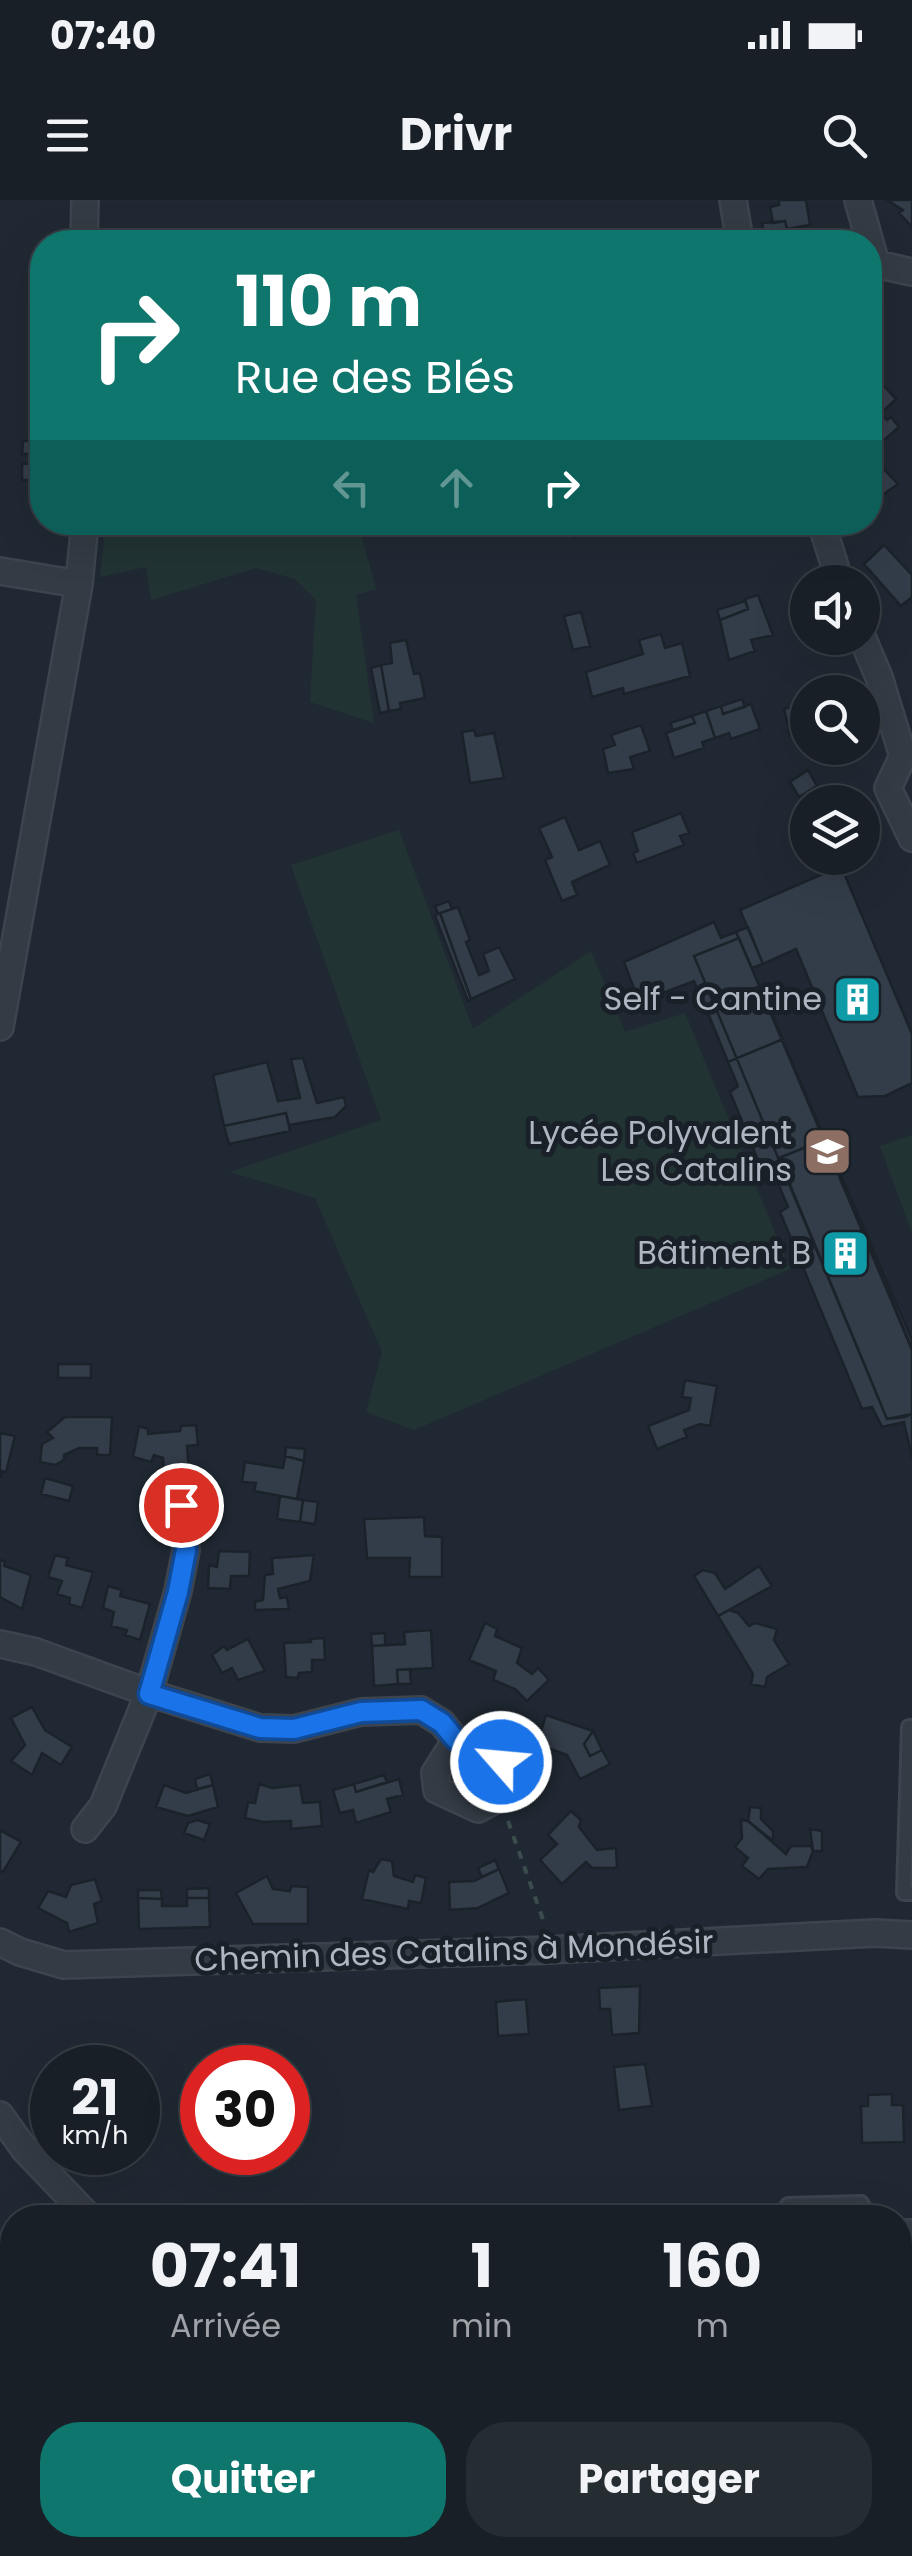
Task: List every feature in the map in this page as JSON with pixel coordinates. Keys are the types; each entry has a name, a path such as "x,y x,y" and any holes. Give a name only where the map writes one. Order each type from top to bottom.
{"street":[{"path":"84,230 85,200"},
{"path":"733,200 738,230"},
{"path":"858,200 866,230"},
{"path":"882,265 912,272"},
{"path":"0,1028 85,535"},
{"path":"825,535 835,565"},
{"path":"0,571 79,584"},
{"path":"870,655 903,756 888,788 912,838"},
{"path":"85,1829 103,1806 149,1694 186,1550 181,1505"},
{"path":"0,1644 36,1652 149,1694 260,1728 294,1729 361,1712 421,1710 442,1723 456,1740 501,1762 504,1795 478,1809 437,1790 435,1773 456,1740"},
{"name":"Chemin des Catalins à Mondésir","path":"0,1942 64,1965 548,1950 875,1932 912,1935"},
{"path":"0,2115 26,2150 78,2205"}],"lane":[{"path":"912,1727 904,1894 912,1894"},
{"path":"788,2205 862,2205"}],"path":[{"path":"496,1800 505,1812 538,1900 548,1950"}],"shaded area":[{"path":"105,535 361,535 376,589 356,595 374,723 310,702 316,600 295,579 256,568 151,600 146,567 100,577"},
{"path":"399,830 473,1029 591,951 625,1032 685,1013 790,1269 414,1430 366,1412 382,1352 315,1198 230,1172 381,1120 291,865"},
{"path":"912,1135 912,1233 880,1146"}],"building":[{"path":"779,200 806,200 810,225 787,229 785,221 773,223 770,207 779,205"},
{"path":"887,200 912,200 912,227 899,213 903,210"},
{"path":"785,221 787,229 763,230 762,223"},
{"path":"882,384 896,399 882,412"},
{"path":"882,416 887,420 891,417 899,427 882,442"},
{"path":"23,441 30,441 30,454 22,454"},
{"path":"22,464 30,464 30,480 22,480"},
{"path":"882,467 898,484 882,495"},
{"path":"884,545 912,575 912,597 901,606 880,582 880,565 864,564"},
{"path":"758,595 773,635 751,640 755,651 729,660 720,620 748,609 745,599"},
{"path":"745,601 748,609 720,620 717,610"},
{"path":"581,612 590,646 573,650 564,616"},
{"path":"661,634 665,648 682,643 690,676 624,694 623,688 592,697 586,672 643,654 639,640"},
{"path":"406,640 414,674 420,673 425,698 400,703 401,709 389,711 381,665 392,663 390,643"},
{"path":"381,665 389,711 380,713 371,668"},
{"path":"742,699 745,707 723,714 721,706"},
{"path":"751,704 760,729 731,739 729,733 715,738 706,711 721,706 723,714"},
{"path":"790,708 790,735 784,709"},
{"path":"706,711 715,738 702,742 704,748 674,758 666,733 695,723 692,716"},
{"path":"692,716 695,723 673,730 670,723"},
{"path":"641,725 650,751 630,757 634,769 608,773 603,749 615,745 611,735"},
{"path":"474,730 476,736 494,733 504,778 470,783 462,732"},
{"path":"808,770 816,785 792,785 790,782"},
{"path":"681,813 689,833 680,836 684,845 637,863 632,832"},
{"path":"565,817 579,850 600,841 610,865 572,882 577,895 562,901 545,860 552,857 539,828"},
{"name":"Self - Cantine","path":"820,875 845,875 912,1034 912,1083 885,1096 858,1097 796,949 763,964 740,910"},
{"path":"449,901 452,909 440,913 471,999 468,1001 435,916 435,906"},
{"path":"458,907 479,975 489,971 483,954 499,947 515,979 471,999 440,913"},
{"path":"714,922 721,938 736,932 912,1340 912,1458 904,1422 882,1427 872,1407 862,1409 780,1212 788,1207 775,1176 766,1180 730,1092 738,1086 694,981 639,1002 624,962"},
{"path":"748,927 763,964 752,968 736,932"},
{"path":"739,938 912,1350 912,1414 887,1419 694,956"},
{"path":"760,986 783,1039 728,1062 706,1008"},
{"path":"303,1058 317,1103 344,1097 346,1106 335,1117 289,1125 286,1113 224,1126 213,1075 267,1062 278,1101 300,1098 291,1059"},
{"path":"286,1113 290,1131 229,1144 224,1126"},
{"name":"Bâtiment B","path":"826,1139 912,1349 912,1414 905,1417 887,1419 779,1158"},
{"path":"58,1364 91,1364 91,1378 58,1378"},
{"path":"685,1380 717,1386 710,1426 700,1424 684,1430 687,1437 657,1449 648,1426 689,1410 691,1398 682,1397"},
{"path":"65,1417 112,1417 110,1455 97,1455 97,1448 79,1448 55,1465 40,1462 42,1444 53,1438 47,1432"},
{"path":"196,1425 198,1445 187,1446 189,1472 164,1474 163,1458 154,1455 151,1462 133,1457 139,1426 148,1429 148,1434"},
{"path":"0,1433 15,1436 6,1472 2,1471 0,1478"},
{"path":"286,1447 305,1449 304,1461 285,1456"},
{"path":"285,1456 304,1461 297,1499 254,1491 256,1483 242,1482 245,1462 283,1468"},
{"path":"45,1478 73,1486 69,1501 41,1494"},
{"path":"280,1496 303,1500 300,1522 277,1519"},
{"path":"303,1500 318,1502 315,1524 300,1522"},
{"path":"424,1517 425,1536 442,1537 442,1577 409,1577 410,1558 367,1558 364,1519"},
{"path":"219,1551 250,1552 249,1576 231,1576 230,1589 208,1588 209,1565 217,1567"},
{"path":"55,1555 68,1558 66,1565 93,1572 82,1608 57,1594 62,1581 48,1577"},
{"path":"314,1555 310,1581 278,1589 280,1598 287,1597 289,1609 255,1610 255,1602 263,1600 265,1575 273,1574 272,1558"},
{"path":"0,1560 5,1561 4,1566 31,1575 22,1609 0,1597"},
{"path":"759,1566 772,1586 718,1616 694,1576 703,1570 715,1573 725,1589"},
{"path":"108,1586 122,1590 120,1596 150,1604 140,1640 125,1635 127,1630 111,1626 114,1612 103,1608"},
{"path":"729,1610 738,1613 749,1626 755,1623 777,1629 774,1640 789,1664 767,1677 765,1687 751,1684 753,1674 718,1616"},
{"path":"485,1623 497,1629 495,1636 522,1648 517,1663 532,1674 538,1668 549,1680 527,1701 515,1689 493,1680 496,1671 469,1660"},
{"path":"431,1630 433,1668 397,1670 398,1684 374,1686 372,1646 405,1644 404,1632"},
{"path":"385,1633 385,1645 372,1646 371,1634"},
{"path":"324,1638 325,1660 312,1660 312,1672 299,1673 298,1678 286,1677 284,1643"},
{"path":"248,1639 265,1671 238,1680 232,1668 222,1673 212,1655 224,1646 227,1650"},
{"path":"410,1669 411,1684 398,1684 397,1670"},
{"path":"32,1707 45,1730 72,1747 61,1765 42,1753 32,1775 11,1761 25,1745 11,1718"},
{"path":"546,1715 593,1731 584,1744 590,1756 602,1750 610,1764 580,1779 567,1755 537,1744"},
{"path":"593,1731 602,1750 590,1756 584,1744"},
{"path":"210,1774 213,1785 197,1789 195,1779"},
{"path":"384,1775 387,1782 356,1792 354,1784"},
{"path":"399,1779 403,1795 387,1799 391,1812 356,1823 353,1810 340,1813 333,1790 354,1784 356,1792"},
{"path":"259,1784 272,1788 300,1785 303,1803 320,1802 322,1826 291,1829 291,1821 245,1818 248,1802 255,1803"},
{"path":"164,1785 186,1793 213,1785 218,1807 188,1816 156,1807"},
{"path":"750,1807 761,1808 761,1819 773,1831 773,1841 748,1821"},
{"path":"571,1811 581,1820 579,1827 597,1850 616,1848 617,1868 592,1868 586,1862 562,1884 540,1860 557,1844 548,1835"},
{"path":"197,1820 210,1824 204,1840 184,1833 188,1823"},
{"path":"741,1820 748,1821 786,1854 791,1846 811,1846 807,1867 768,1869 759,1879 742,1866 748,1858 735,1847 742,1838"},
{"path":"810,1829 822,1831 822,1851 813,1851"},
{"path":"0,1830 21,1842 3,1872 0,1871"},
{"path":"381,1859 392,1861 394,1876 413,1882 415,1875 426,1878 421,1903 409,1901 408,1909 362,1899 369,1870 373,1872"},
{"path":"495,1860 499,1869 482,1877 478,1868"},
{"path":"499,1869 509,1893 478,1908 450,1910 449,1882 474,1881"},
{"path":"267,1876 273,1889 308,1887 308,1924 253,1924 236,1893"},
{"path":"95,1879 102,1901 94,1904 98,1923 69,1932 67,1923 38,1908 48,1891 66,1897 71,1885"},
{"path":"209,1888 209,1898 187,1898 187,1889"},
{"path":"138,1890 161,1890 162,1899 138,1898"},
{"path":"138,1898 162,1899 162,1906 187,1906 187,1898 209,1898 210,1927 139,1929"},
{"path":"640,1986 639,2033 612,2035 610,2009 600,2009 599,1988"},
{"path":"526,1999 529,2034 498,2036 496,2002"},
{"path":"645,2064 652,2106 619,2110 614,2067"},
{"path":"892,2094 892,2105 903,2105 904,2142 862,2143 861,2106 868,2106 868,2095"}],"place":[{"name":"Self - Cantine","path":"857,999"},
{"name":"Lycée Polyvalent Les Catalins","path":"827,1151"},
{"name":"Bâtiment B","path":"846,1253"}],"route":[{"path":"181,1505 186,1550 149,1694 260,1728 294,1729 361,1712 421,1710 442,1723 456,1740 501,1762"}]}
